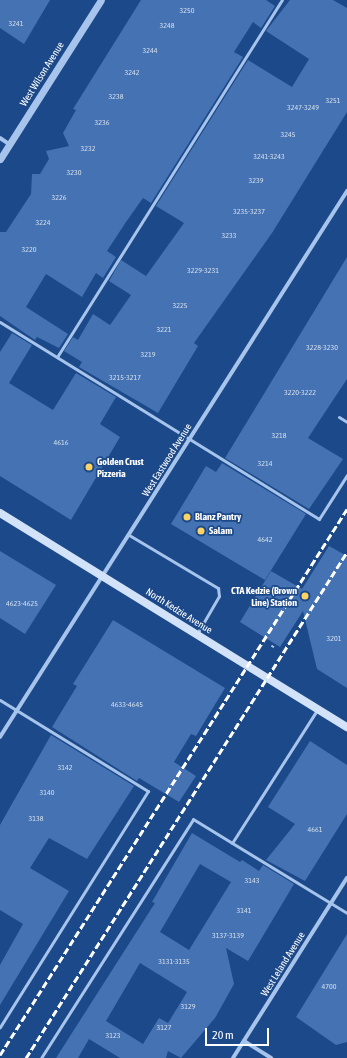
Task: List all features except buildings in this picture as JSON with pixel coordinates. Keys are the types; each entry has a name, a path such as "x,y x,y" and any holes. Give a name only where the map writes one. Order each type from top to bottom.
{"main road":[{"name":"North Kedzie Avenue","path":"0,513 347,727"}],"street":[{"name":"West Wilson Avenue","path":"0,159 101,0"},
{"path":"0,138 9,144"},
{"name":"West Eastwood Avenue","path":"0,737 347,191"},
{"name":"West Leland Avenue","path":"233,1058 347,878"},
{"path":"244,1041 271,1058"}],"lane":[{"path":"57,357 282,0"},
{"path":"0,322 319,519 347,475"},
{"path":"339,418 347,422"},
{"path":"129,535 218,588 219,596 197,634"},
{"path":"0,700 148,791 0,1027"},
{"path":"232,843 318,709"},
{"path":"40,1058 193,819 347,913"}],"railway":[{"path":"0,1055 347,509"},
{"path":"26,1058 347,552"}],"place":[{"name":"Golden Crust Pizzeria","path":"89,467"},
{"name":"Blanz Pantry","path":"187,517"},
{"name":"Salam","path":"201,531"},
{"name":"CTA Kedzie (Brown Line) Station","path":"305,596"}]}
